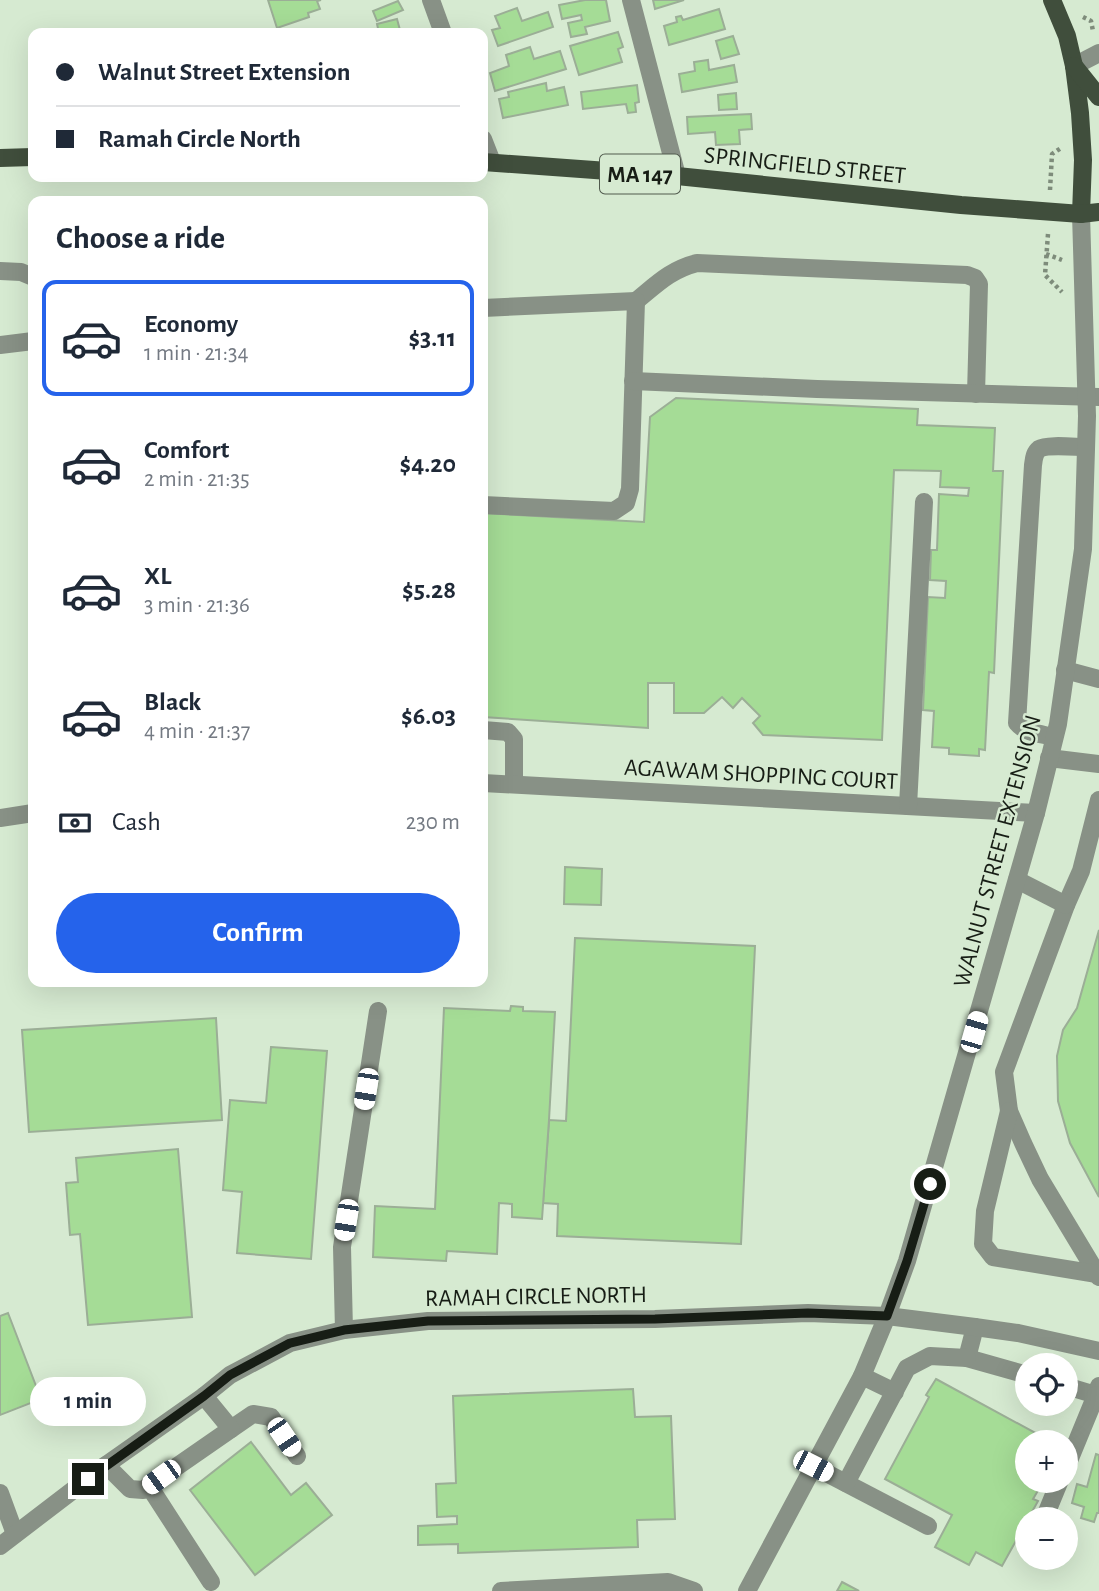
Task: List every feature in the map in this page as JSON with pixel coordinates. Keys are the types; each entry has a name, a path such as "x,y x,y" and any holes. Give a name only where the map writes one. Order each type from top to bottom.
{"main road":[{"path":"1052,0 1067,36 1074,66 1090,213"},
{"path":"1074,66 1099,97"},
{"path":"0,158 28,157"},
{"name":"SPRINGFIELD STREET","path":"488,162 677,176 961,205 1090,213 1099,223"}],"street":[{"path":"431,0 441,28"},
{"path":"631,0 677,176"},
{"path":"1074,66 1099,53"},
{"name":"WALNUT STREET EXTENSION","path":"747,1591 862,1376 887,1316 907,1261 1036,813 1058,724 1065,670 1090,561 1086,447 1093,397 1090,213"},
{"path":"488,308 636,301 671,272 697,263 967,275 975,278 979,284 976,394"},
{"path":"0,271 28,274"},
{"path":"488,505 614,511 626,503 629,496 632,450 636,301"},
{"path":"0,345 28,342"},
{"path":"633,381 1093,397"},
{"path":"1054,737 1026,730 1017,723 1034,455 1039,449 1046,447 1086,447"},
{"path":"908,806 924,502"},
{"path":"1065,670 1099,679"},
{"path":"488,730 508,732 514,739 514,784"},
{"path":"1049,758 1099,764"},
{"name":"AGAWAM SHOPPING COURT","path":"488,783 1036,813"},
{"path":"1098,1275 1040,1179 1009,1111 1004,1072 1066,905 1081,872 1099,800"},
{"path":"0,818 28,814"},
{"path":"1017,880 1066,905"},
{"path":"344,1330 342,1247 378,1011"},
{"path":"1009,1111 985,1211 983,1244 993,1256 1098,1275"},
{"name":"RAMAH CIRCLE NORTH","path":"0,1546 230,1375 290,1343 344,1330 428,1321 655,1319 808,1313 887,1316"},
{"path":"887,1316 1018,1334 1099,1351"},
{"path":"967,1358 975,1327"},
{"path":"846,1483 907,1368 930,1356 967,1358 1015,1372"},
{"path":"862,1376 895,1392"},
{"path":"1078,1388 1098,1390 1078,1439"},
{"path":"204,1396 231,1429"},
{"path":"106,1465 130,1489 143,1490 253,1414 271,1417 297,1456"},
{"path":"813,1466 928,1526"},
{"path":"149,1486 211,1582"},
{"path":"0,1493 15,1534"},
{"path":"502,1591 668,1583 694,1591"}],"building":[{"path":"268,0 321,0 317,1 320,9 308,13 309,17 277,28"},
{"path":"585,0 606,0 610,21 585,27 587,34 571,37 568,23 582,20 581,15 562,19 559,5"},
{"path":"653,0 684,0 655,9"},
{"path":"398,1 403,10 377,21 373,11"},
{"path":"517,8 522,21 548,12 553,27 498,46 492,30 500,28 495,16"},
{"path":"719,9 725,29 669,45 664,26 677,22 676,17 681,16 683,20"},
{"path":"397,19 399,28 378,28 377,24"},
{"path":"618,32 623,47 618,49 622,62 579,75 570,46"},
{"path":"733,36 739,54 721,59 716,41"},
{"path":"530,47 534,59 560,51 566,69 495,91 490,73 509,66 506,55"},
{"path":"708,60 709,70 734,65 737,82 682,92 679,74 695,71 694,62"},
{"path":"546,83 547,91 564,87 568,105 503,118 499,99 509,97 508,92"},
{"path":"637,85 639,102 635,103 636,112 628,113 626,104 583,109 581,92"},
{"path":"736,93 737,109 719,110 718,95"},
{"path":"751,114 752,129 739,130 740,144 716,145 715,132 688,134 687,117"},
{"path":"676,398 918,409 917,425 995,428 993,471 1003,471 994,673 989,672 985,750 979,749 979,756 949,754 949,748 932,747 934,711 923,710 928,597 945,598 946,581 930,580 931,550 937,550 939,494 968,496 969,488 940,487 941,471 894,470 882,740 763,735 753,723 760,716 742,698 733,708 722,697 704,713 674,713 674,683 648,683 648,728 488,717 488,513 644,522 650,417"},
{"path":"565,867 602,869 601,905 564,904"},
{"path":"1099,930 1099,1197 1070,1143 1058,1101 1057,1056 1063,1030 1077,1008"},
{"path":"575,938 755,946 741,1244 557,1236 558,1204 543,1203 549,1120 566,1121"},
{"path":"511,1006 523,1007 523,1011 555,1012 542,1219 512,1217 512,1204 499,1203 497,1254 447,1251 446,1261 373,1257 375,1206 435,1209 444,1008 510,1011"},
{"path":"216,1018 222,1120 29,1132 22,1030"},
{"path":"271,1047 327,1051 311,1259 237,1253 242,1192 223,1190 230,1100 266,1103"},
{"path":"178,1149 192,1317 88,1325 80,1234 70,1235 66,1183 78,1182 76,1158"},
{"path":"8,1313 41,1399 0,1415 0,1316"},
{"path":"936,1379 1030,1430 1015,1430 1015,1493 1037,1493 1033,1499 1038,1501 1035,1507 1015,1507 1015,1543 1002,1566 976,1552 969,1565 935,1547 952,1515 885,1479 929,1397 926,1395"},
{"path":"633,1389 635,1417 671,1416 675,1519 637,1520 638,1547 458,1553 458,1544 418,1545 418,1526 457,1524 457,1516 437,1517 436,1484 456,1483 453,1396"},
{"path":"251,1442 291,1495 306,1483 332,1515 255,1575 190,1490"},
{"path":"1096,1454 1099,1455 1099,1513 1094,1522 1081,1518 1084,1507 1072,1503 1075,1493 1078,1493 1078,1484 1087,1487"},
{"path":"842,1582 859,1591 837,1591"}],"route":[{"path":"88,1479 230,1375 290,1343 344,1330 428,1321 655,1319 808,1313 887,1316 930,1184"}]}
